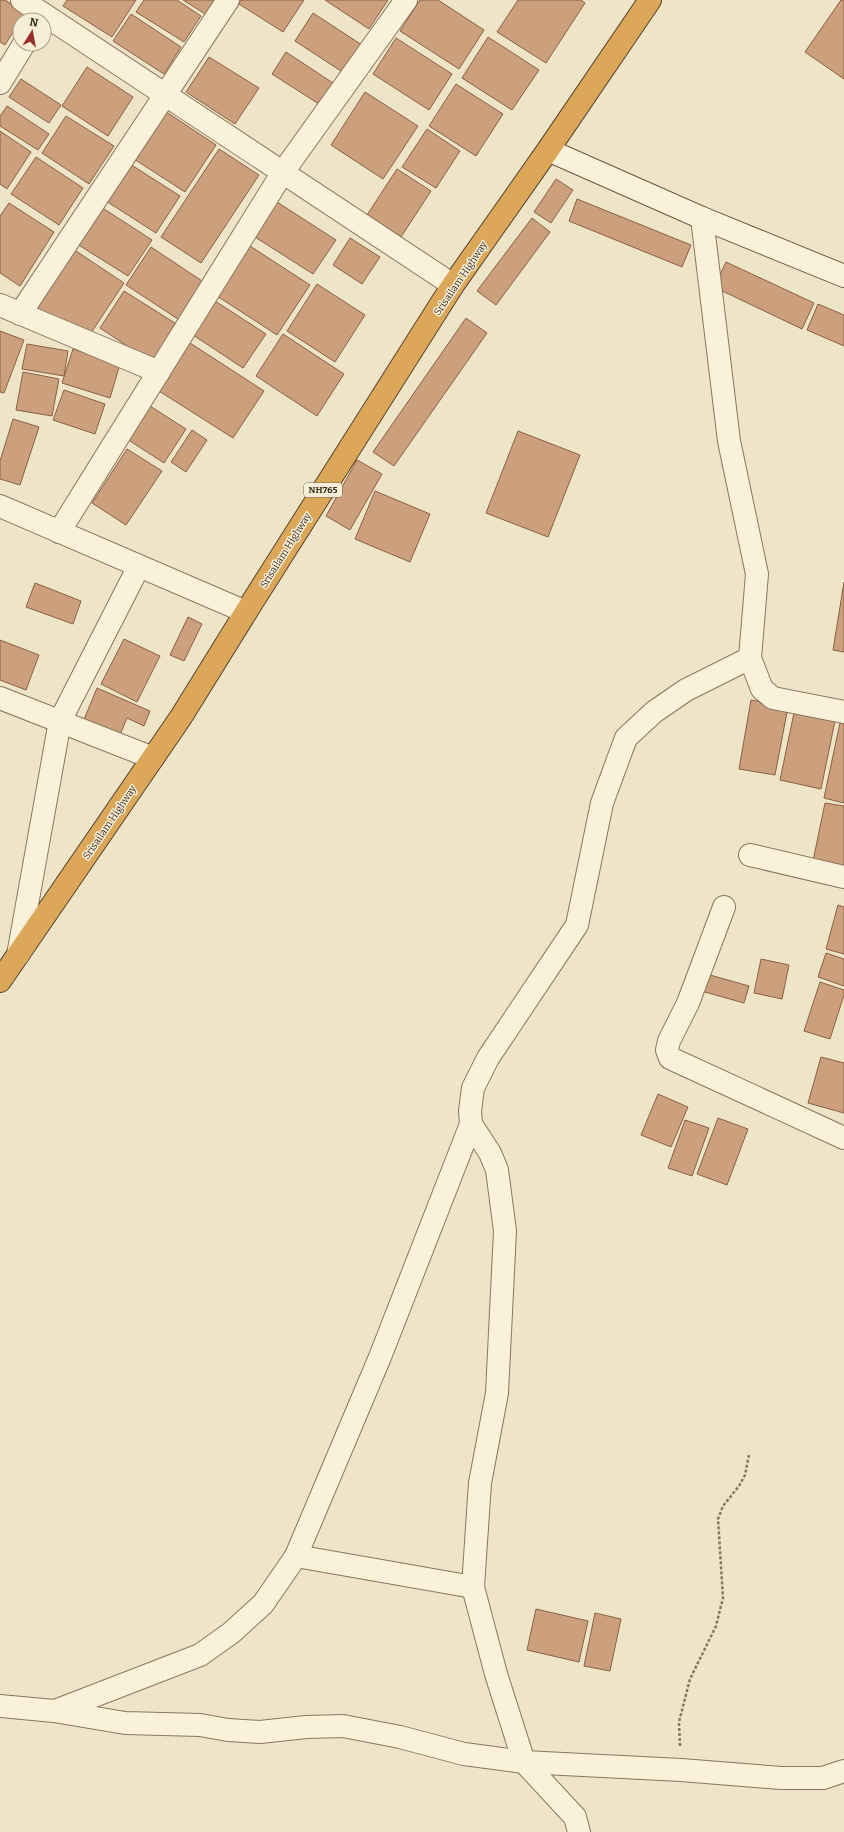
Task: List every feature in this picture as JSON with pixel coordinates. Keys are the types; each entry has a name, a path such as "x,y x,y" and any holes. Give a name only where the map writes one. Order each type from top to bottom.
{"highway":[{"name":"Srisailam Highway","path":"0,981 181,717 453,285 548,150 650,0"}],"street":[{"path":"22,0 44,11 165,94 453,285"},
{"path":"20,314 228,0"},
{"path":"59,532 283,172 406,0"},
{"path":"0,83 19,52"},
{"path":"548,150 702,218 844,276"},
{"path":"702,218 729,441 757,574 750,658 762,689 773,698 844,712"},
{"path":"0,305 159,372"},
{"path":"0,506 246,612"},
{"path":"18,955 60,721 139,566"},
{"path":"54,1711 200,1654 231,1634 263,1604 296,1556 380,1357 471,1124 470,1112 473,1088 488,1058 577,925 602,803 626,738 654,712 686,690 750,658"},
{"path":"0,698 153,758"},
{"path":"750,855 844,877"},
{"path":"724,907 688,1003 668,1041 667,1050 670,1058 844,1138"},
{"path":"471,1124 490,1153 497,1170 505,1231 497,1393 480,1483 473,1587 496,1674 524,1762 575,1817 579,1832"},
{"path":"296,1556 473,1587"},
{"path":"0,1706 54,1711 124,1723 200,1725 228,1730 260,1732 306,1727 343,1726 400,1737 464,1754 524,1762 682,1770 781,1778 823,1778 844,1771"}],"path":[{"path":"682,1770 679,1722 690,1679 716,1626 723,1598 718,1519 723,1506 739,1486 745,1475 749,1455"}],"building":[{"path":"0,0 5,0 23,12 12,12 12,34 5,45 0,42"},
{"path":"67,0 136,0 112,37 63,6"},
{"path":"144,0 177,0 201,16 184,42 136,12"},
{"path":"183,0 221,0 210,17"},
{"path":"241,0 304,0 283,32 239,4"},
{"path":"325,0 388,0 369,29"},
{"path":"420,0 438,0 484,30 459,69 400,31"},
{"path":"518,0 581,0 585,3 546,63 497,32"},
{"path":"841,0 844,1 844,79 805,52"},
{"path":"313,13 365,47 347,75 295,41"},
{"path":"131,14 181,47 164,74 113,41"},
{"path":"488,37 539,70 512,110 462,78"},
{"path":"396,38 452,74 429,110 373,74"},
{"path":"286,52 336,85 322,106 272,74"},
{"path":"209,57 259,88 235,124 186,92"},
{"path":"87,67 133,97 108,136 62,106"},
{"path":"21,79 61,105 49,123 9,97"},
{"path":"456,84 503,114 476,156 429,126"},
{"path":"365,92 418,126 383,179 331,145"},
{"path":"7,106 49,134 38,150 0,126 0,116"},
{"path":"165,111 216,145 185,192 134,159"},
{"path":"66,116 114,146 89,184 42,153"},
{"path":"427,129 460,151 436,188 402,167"},
{"path":"0,131 31,152 7,189 0,184"},
{"path":"219,149 259,175 201,263 161,237"},
{"path":"36,157 83,188 59,225 11,194"},
{"path":"130,164 180,196 156,233 106,201"},
{"path":"397,169 431,191 401,237 367,215"},
{"path":"556,179 573,190 551,223 534,212"},
{"path":"577,199 691,245 682,267 569,221"},
{"path":"277,202 336,240 313,274 255,237"},
{"path":"9,203 54,232 20,286 0,273 0,216"},
{"path":"101,207 152,240 128,276 77,244"},
{"path":"532,218 550,232 496,305 477,291"},
{"path":"350,238 380,257 362,284 333,265"},
{"path":"250,246 310,285 277,335 217,296"},
{"path":"151,247 208,285 184,323 126,285"},
{"path":"73,249 124,283 91,333 33,310"},
{"path":"726,262 814,303 802,329 714,287"},
{"path":"317,284 365,315 335,362 287,331"},
{"path":"124,291 178,325 153,363 100,328"},
{"path":"212,299 266,334 243,368 190,333"},
{"path":"818,304 844,315 844,346 807,330"},
{"path":"466,318 487,333 394,466 373,452"},
{"path":"0,331 24,340 4,393 0,392"},
{"path":"283,334 344,374 317,416 256,376"},
{"path":"190,343 264,391 233,438 159,391"},
{"path":"27,344 68,351 64,376 22,369"},
{"path":"73,349 120,364 110,398 62,383"},
{"path":"23,372 59,379 52,416 16,410"},
{"path":"64,390 105,404 95,434 53,420"},
{"path":"150,406 186,429 164,463 127,439"},
{"path":"13,419 39,427 20,485 0,479 0,461"},
{"path":"192,430 207,440 186,472 171,462"},
{"path":"518,431 580,455 548,537 486,513"},
{"path":"127,449 162,471 126,525 92,503"},
{"path":"357,460 382,474 350,530 326,516"},
{"path":"375,491 430,514 410,562 355,539"},
{"path":"844,582 844,652 833,650"},
{"path":"35,583 81,601 73,624 26,607"},
{"path":"188,617 202,624 184,661 170,655"},
{"path":"124,639 160,656 137,702 101,684"},
{"path":"0,640 39,655 26,690 0,680"},
{"path":"97,688 150,711 144,726 127,718 119,737 83,722"},
{"path":"751,700 788,707 775,775 739,769"},
{"path":"795,708 836,716 821,789 780,780"},
{"path":"840,723 844,724 844,803 824,798"},
{"path":"825,803 844,806 844,867 813,861"},
{"path":"838,905 844,907 844,954 826,949"},
{"path":"826,953 844,959 844,986 818,977"},
{"path":"761,959 789,965 782,999 754,993"},
{"path":"703,973 749,986 744,1003 698,990"},
{"path":"820,982 844,990 844,995 830,1039 804,1031"},
{"path":"821,1057 844,1063 844,1113 808,1103"},
{"path":"658,1094 688,1107 671,1147 641,1135"},
{"path":"718,1118 748,1129 727,1185 697,1174"},
{"path":"685,1120 709,1128 692,1176 668,1168"},
{"path":"536,1609 588,1621 579,1662 527,1650"},
{"path":"595,1613 621,1619 610,1671 584,1666"}]}
